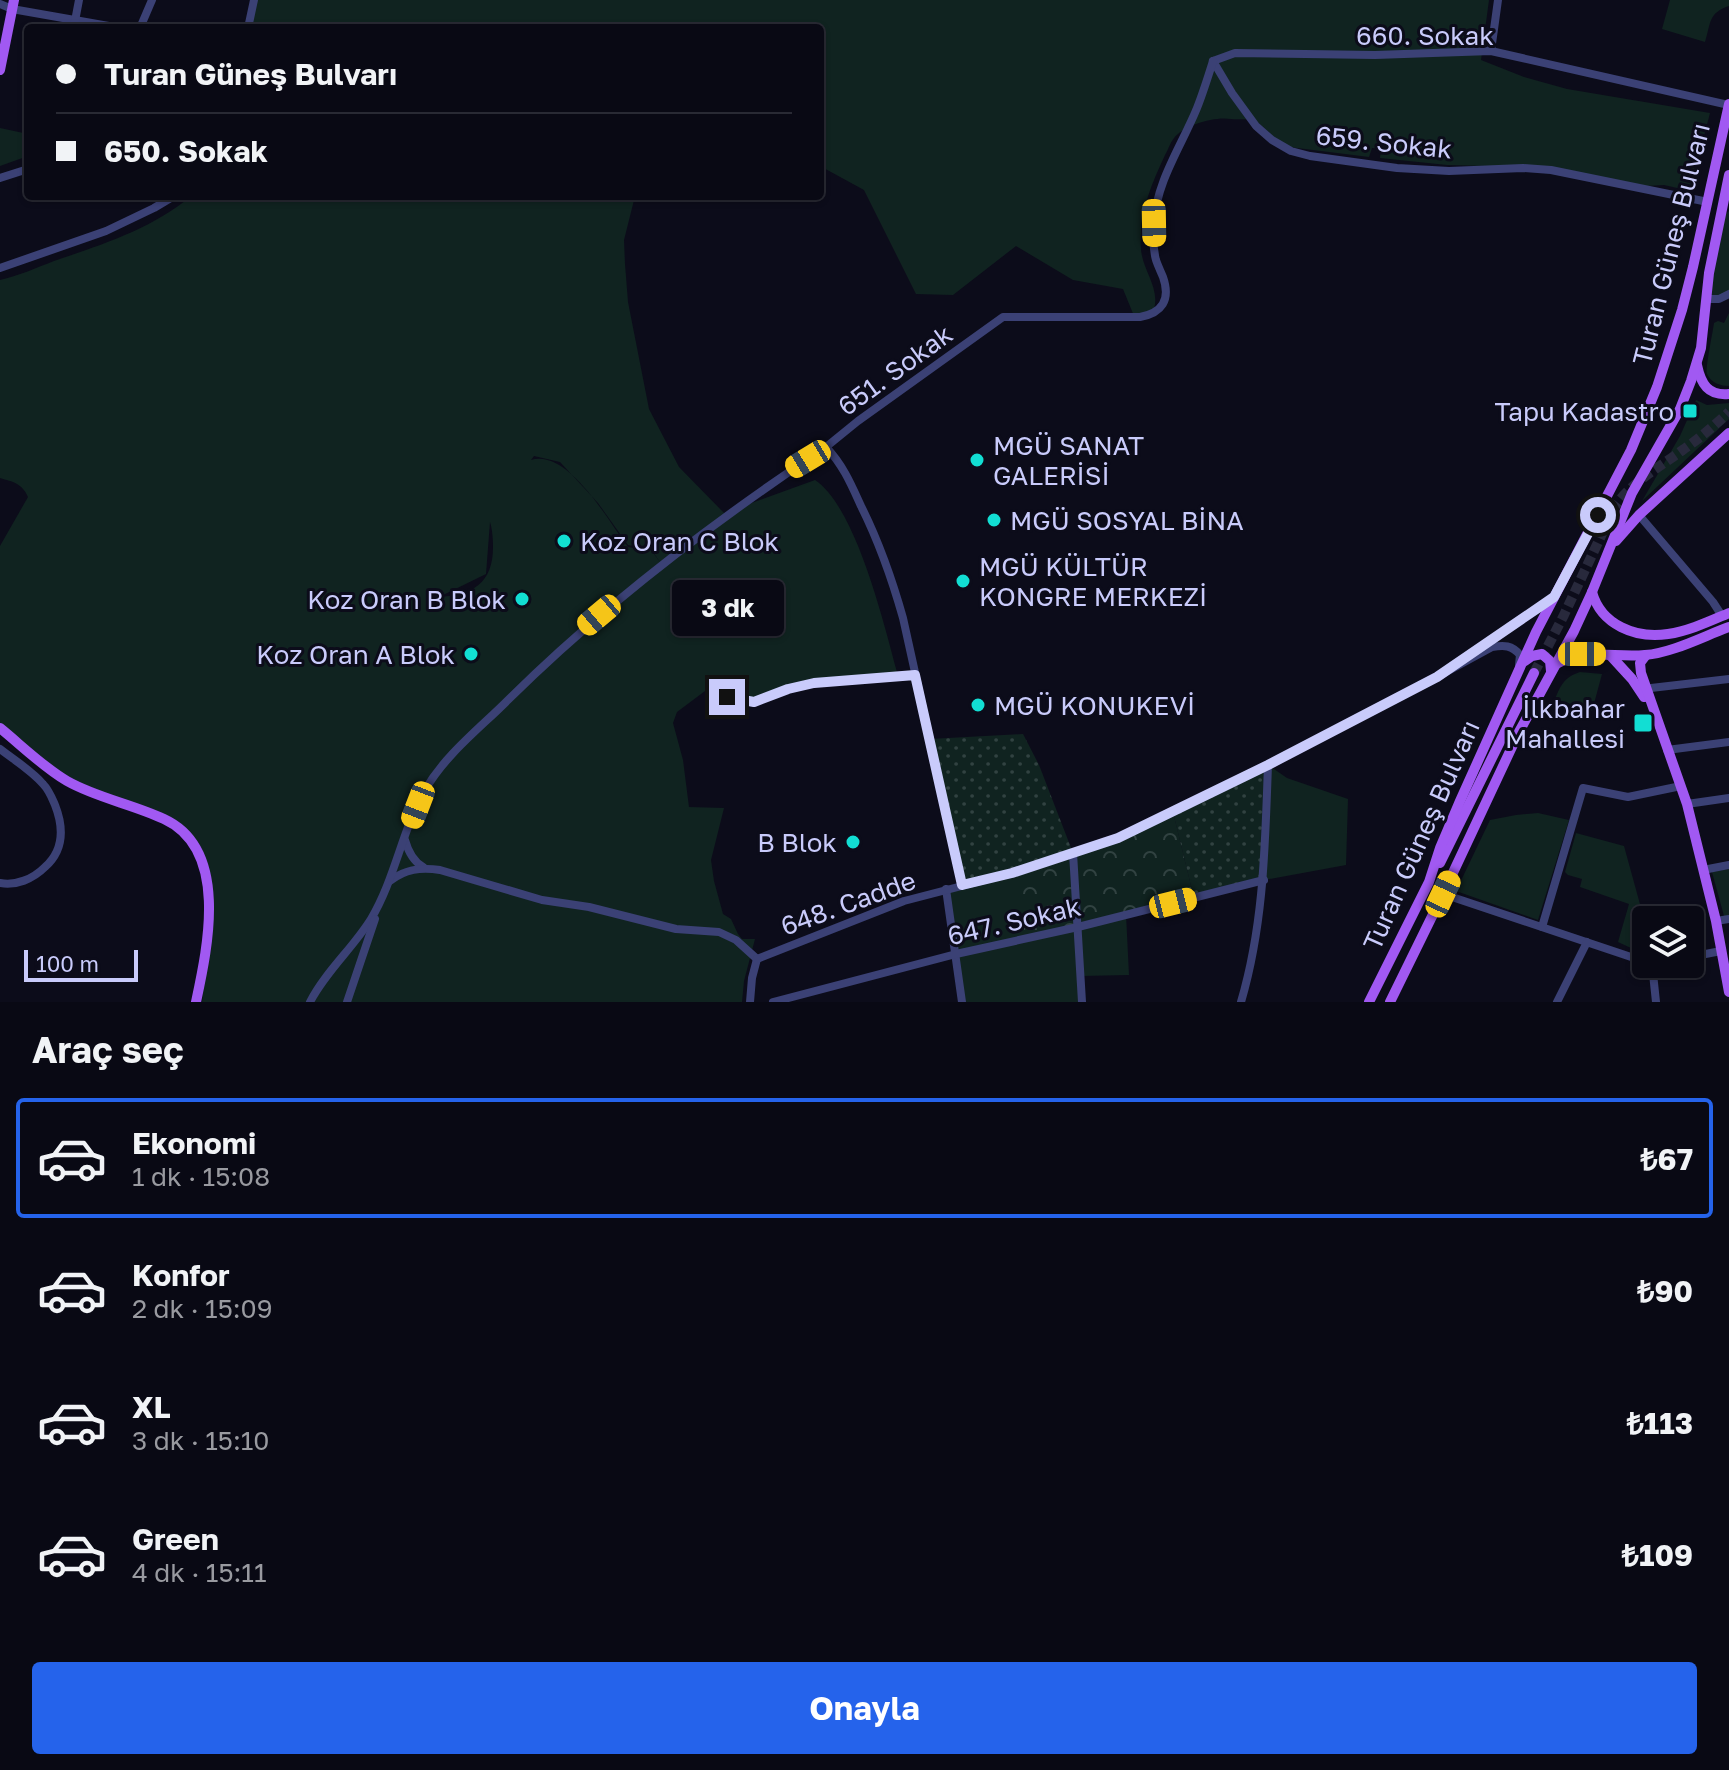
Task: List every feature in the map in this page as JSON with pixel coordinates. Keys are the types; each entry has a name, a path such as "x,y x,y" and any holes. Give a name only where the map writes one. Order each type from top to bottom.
{"main road":[{"path":"0,70 13,5"},
{"name":"Turan Güneş Bulvarı","path":"1369,1002 1429,882 1455,812 1520,668 1631,450 1657,387 1682,310 1729,105"},
{"name":"Turan Güneş Bulvarı","path":"1390,1002 1519,732 1592,592 1632,493 1680,409 1701,348 1709,273 1729,175"},
{"path":"1720,219 1729,211"},
{"path":"1697,364 1701,381 1708,390 1729,394"},
{"path":"1607,552 1639,515 1729,433"},
{"path":"1592,592 1596,607 1607,619 1618,627 1643,634 1674,633 1726,615"},
{"path":"1520,668 1528,657 1542,654 1554,668 1568,657 1582,654 1646,655 1729,627"},
{"path":"1610,655 1644,691"},
{"path":"1646,655 1640,668 1644,691 1687,804 1716,921 1729,992"},
{"path":"1429,882 1534,673"},
{"path":"0,728 69,782 166,820 192,840 202,862 209,900 208,931 196,1002"}],"street":[{"path":"75,21 79,0"},
{"path":"142,24 152,0"},
{"path":"249,24 254,0"},
{"path":"1491,51 1498,0"},
{"path":"0,4 94,24"},
{"name":"660. Sokak","path":"1213,61 1235,53 1375,55 1491,51 1729,105"},
{"name":"659. Sokak","path":"1213,61 1256,126 1291,151 1397,168 1551,170 1708,202"},
{"name":"651. Sokak","path":"962,885 903,618 882,552 851,483 838,460 826,447 1003,317 1140,317 1160,310 1165,302 1164,280 1156,262 1154,223 1157,204 1168,171 1198,106 1213,61"},
{"path":"0,178 24,170"},
{"path":"0,268 106,231 167,200"},
{"path":"1706,299 1719,299 1729,294"},
{"path":"310,1002 374,915 426,789 464,741 544,664 630,590 738,506 826,447"},
{"path":"1639,515 1726,615"},
{"path":"1437,677 1554,597"},
{"path":"1437,677 1501,645 1511,646 1520,655 1520,668"},
{"path":"710,692 754,702 814,683 915,675"},
{"name":"648. Cadde","path":"757,959 904,901 1012,873 1118,838 1268,765 1437,677"},
{"path":"1644,691 1729,679"},
{"path":"1667,750 1729,742"},
{"path":"0,749 44,784 58,813 61,843 57,853 40,872 18,883 0,883"},
{"path":"1241,1002 1256,942 1264,880 1268,765"},
{"path":"1542,927 1583,788 1628,797 1681,786"},
{"path":"1687,804 1729,798"},
{"path":"405,839 410,854 424,868"},
{"path":"1073,853 1082,1002"},
{"path":"1703,870 1729,865"},
{"path":"347,1002 388,882 405,872 424,868 542,900 589,907 676,929 719,932 736,940 757,959 750,1002"},
{"name":"647. Sokak","path":"773,1002 956,954 1264,880"},
{"path":"946,889 962,1002"},
{"path":"1443,894 1632,957"},
{"path":"1716,921 1729,919"},
{"path":"1557,1002 1587,942"},
{"path":"1704,954 1721,951"},
{"path":"1653,978 1656,1002"}],"green space":[{"path":"257,0 1489,0 1481,60 1567,89 1710,113 1694,188 1686,190 1488,166 1380,158 1381,149 1372,148 1369,157 1289,147 1253,120 1224,118 1200,122 1174,138 1150,189 1142,225 1141,250 1155,294 1154,309 1134,316 1123,289 1073,280 1016,246 953,295 916,294 864,190 824,168 824,24 251,24"},
{"path":"1670,0 1729,0 1729,6 1714,15 1705,42 1662,29"},
{"path":"0,128 24,133 24,157 0,166"},
{"path":"186,200 634,200 624,240 628,302 649,409 679,467 724,513 815,480 830,494 856,540 897,672 877,677 809,682 759,698 722,696 705,691 677,712 673,723 683,760 689,807 724,808 711,860 723,914 731,919 742,939 755,939 742,1002 202,1002 212,911 189,835 70,779 0,725 0,546 28,497 20,486 0,478 0,280 126,235 160,218","holes":["534,456 560,462 572,475 559,465 545,460 531,460","590,494 628,545 649,546 662,565 649,547 628,547","490,522 492,559 485,578 471,590 439,597 486,574"]},
{"path":"1729,211 1729,294 1706,299 1720,219"},
{"path":"1729,313 1729,386 1714,382 1707,371 1714,323 1724,323"},
{"path":"1696,400 1707,405 1729,403 1729,419 1642,501 1680,436"},
{"path":"1580,672 1602,674 1592,711 1555,699 1564,682"},
{"path":"1023,734 1039,765 1073,853 962,885 930,739"},
{"path":"1268,765 1287,778 1348,799 1346,865 1264,880"},
{"path":"1268,765 1264,880 1194,898 1173,812"},
{"path":"1173,812 1194,898 1026,938 1012,873 1118,838"},
{"path":"1538,813 1569,820 1538,920 1456,891 1490,820"},
{"path":"1576,833 1624,846 1640,906 1632,906 1632,948 1618,942 1629,904 1580,887 1582,879 1565,872"},
{"path":"1729,869 1729,916 1724,916 1712,872"},
{"path":"1012,873 1126,914 1129,975 1081,976 1082,1002 962,1002 946,889"}],"tunnel":[{"path":"1534,673 1615,506 1638,482 1729,412"}],"place":[{"name":"Tapu Kadastro","path":"1690,411"},
{"name":"MGÜ SANAT GALERİSİ","path":"977,460"},
{"name":"MGÜ SOSYAL BİNA","path":"994,520"},
{"name":"Koz Oran C Blok","path":"564,541"},
{"name":"MGÜ KÜLTÜR KONGRE MERKEZİ","path":"963,581"},
{"name":"Koz Oran B Blok","path":"522,599"},
{"name":"Koz Oran A Blok","path":"471,654"},
{"name":"MGÜ KONUKEVİ","path":"978,705"},
{"name":"İlkbahar Mahallesi","path":"1643,723"},
{"name":"B Blok","path":"853,842"}],"route":[{"path":"727,697 754,702 814,683 915,675 962,885 1012,873 1118,838 1268,765 1437,677 1554,597 1598,515"}]}
